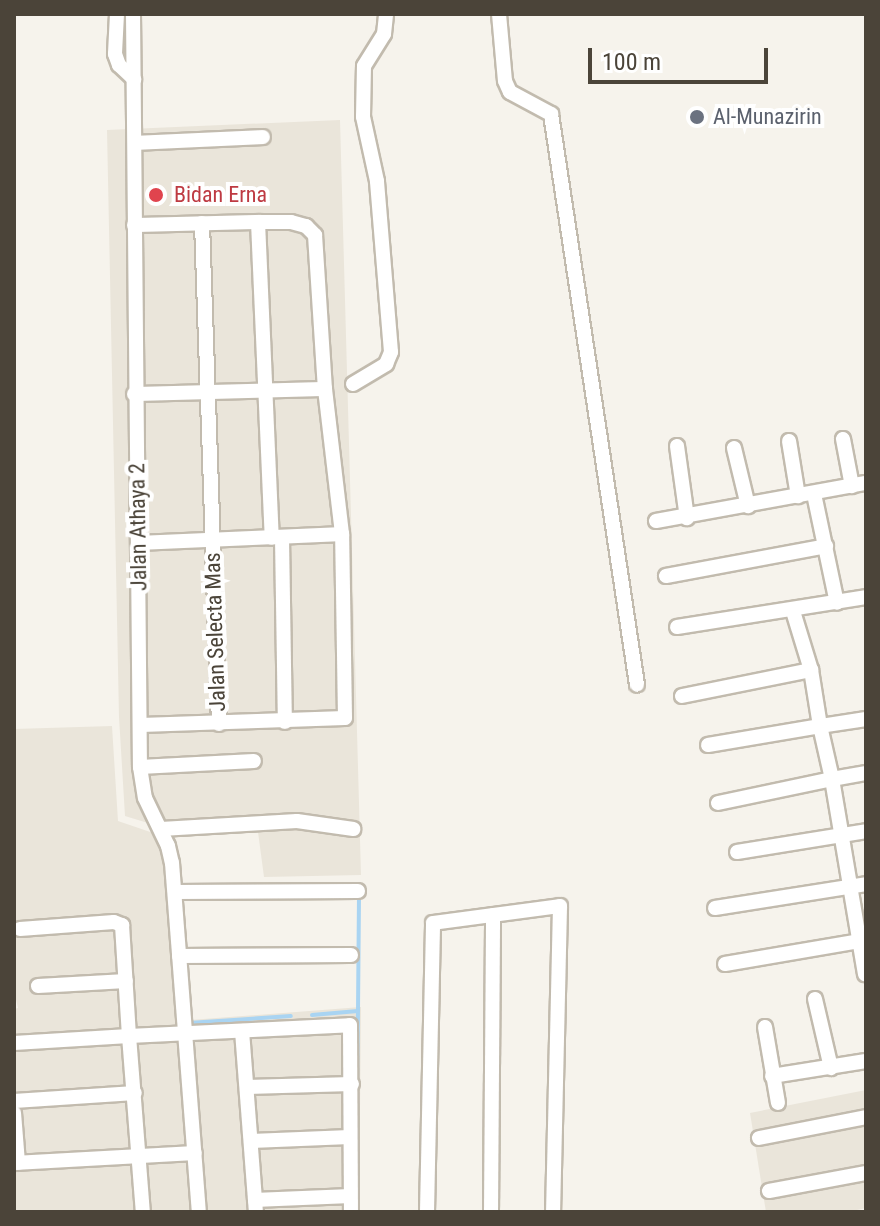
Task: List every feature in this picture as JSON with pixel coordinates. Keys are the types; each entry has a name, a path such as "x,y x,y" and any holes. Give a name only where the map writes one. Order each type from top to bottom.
{"street":[{"path":"117,14 115,54 119,65 134,79"},
{"name":"Jalan Athaya 2","path":"133,14 134,394 139,543 140,767 145,798 168,846 175,892 199,1212"},
{"path":"353,384 386,364 391,352 377,181 363,117 364,66 384,34 386,14"},
{"path":"499,14 505,81 510,92 551,114 637,685"},
{"path":"135,143 263,137"},
{"path":"134,225 258,222 285,722"},
{"name":"Jalan Selecta Mas","path":"141,725 340,720 347,715 342,534 325,389 315,235 306,226 291,222 258,222"},
{"name":"Jalan Selecta Mas","path":"202,223 219,724"},
{"path":"134,394 208,395 325,389"},
{"path":"656,521 687,518 859,484 843,439"},
{"path":"789,441 798,496"},
{"path":"677,446 687,518"},
{"path":"734,448 748,506"},
{"path":"814,494 837,603"},
{"name":"Jalan Selecta Mas","path":"139,543 342,534"},
{"path":"666,576 826,546"},
{"path":"677,627 866,597"},
{"path":"793,611 811,670 865,974"},
{"path":"682,696 811,670"},
{"path":"708,745 866,719"},
{"path":"140,767 254,761"},
{"path":"718,803 866,773"},
{"path":"161,829 297,821 353,829"},
{"path":"737,852 866,831"},
{"path":"715,908 866,884"},
{"path":"175,892 358,891"},
{"path":"427,1212 433,923 560,906 553,1212"},
{"path":"491,1212 493,915"},
{"path":"20,929 118,923 123,932 143,1212 134,1212"},
{"path":"725,964 859,941"},
{"path":"179,956 351,955"},
{"path":"38,986 126,981"},
{"path":"815,999 831,1068"},
{"path":"14,1043 348,1024 352,1084 351,1212"},
{"path":"765,1027 778,1103"},
{"path":"242,1031 255,1206 350,1196"},
{"path":"772,1076 866,1061"},
{"path":"247,1087 352,1084"},
{"path":"14,1101 135,1093"},
{"path":"14,1113 16,1163 195,1153"},
{"path":"759,1138 866,1117"},
{"path":"251,1141 350,1137"},
{"path":"769,1191 866,1173"}],"shaded area":[{"path":"340,120 361,875 264,877 258,832 187,835 125,816 119,717 107,130"},
{"path":"112,726 118,821 162,836 177,1021 361,1007 359,1212 14,1212 14,1009 18,1008 14,991 14,729"},
{"path":"866,1090 866,1208 848,1212 766,1212 750,1113"}],"waterway":[{"path":"358,1011 359,896"},
{"path":"312,1015 358,1011 357,1082"},
{"path":"189,1023 291,1016"}],"place":[{"name":"Al-Munazirin","path":"697,117"},
{"name":"Bidan Erna","path":"156,195"}]}
